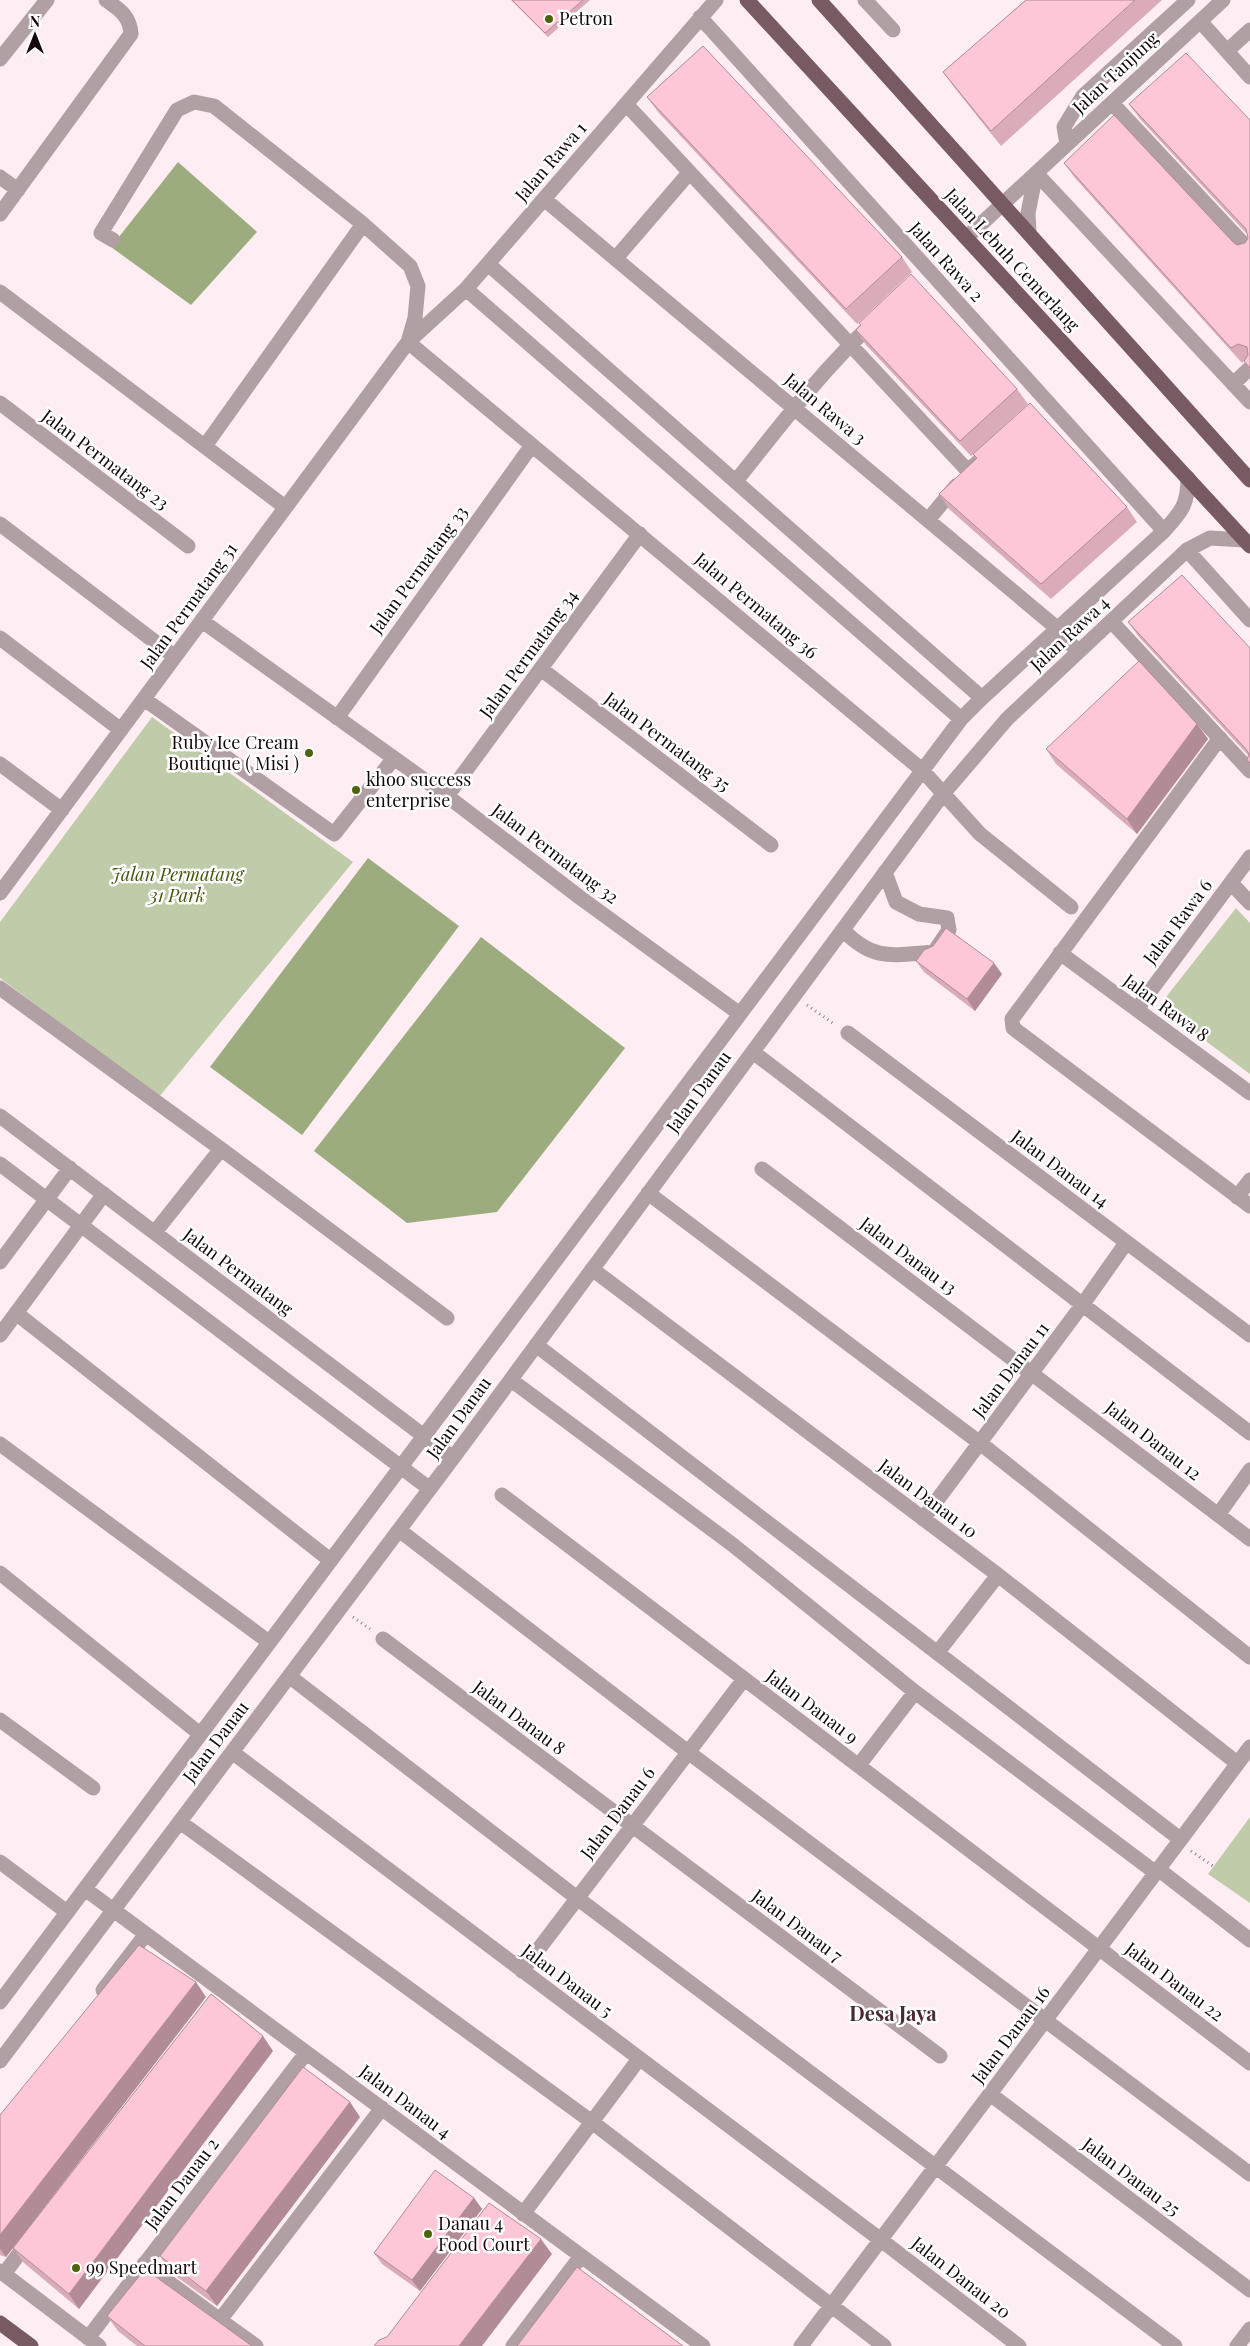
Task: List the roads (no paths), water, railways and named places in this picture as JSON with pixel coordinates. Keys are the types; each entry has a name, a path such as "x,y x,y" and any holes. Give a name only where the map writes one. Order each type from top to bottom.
{"main road":[{"name":"Jalan Lebuh Cemerlang","path":"747,0 1247,543"},
{"name":"Jalan Lebuh Cemerlang","path":"819,0 904,93 957,156 1003,203 1250,480"},
{"path":"0,2323 31,2346"}],"street":[{"path":"0,59 47,0"},
{"path":"0,214 131,34 130,22 124,14 106,0"},
{"name":"Jalan Rawa 1","path":"408,342 466,289 716,0"},
{"path":"865,0 893,30"},
{"path":"1067,144 1064,128 1083,96 1188,0"},
{"name":"Jalan Tanjung","path":"967,237 1223,0"},
{"name":"Jalan Rawa 2","path":"700,17 924,274 1046,400 1164,531"},
{"path":"1200,21 1250,77"},
{"path":"1227,51 1250,30"},
{"path":"113,240 101,233 177,110 194,102 214,106 363,224 410,266 418,286 415,318 408,342"},
{"path":"1112,103 1250,251"},
{"path":"626,104 968,471"},
{"path":"616,258 689,173"},
{"path":"1029,233 1028,213 1036,173"},
{"path":"1036,173 1250,402"},
{"path":"0,177 18,190"},
{"name":"Jalan Rawa 3","path":"544,198 1058,629 1078,652"},
{"path":"205,446 363,224"},
{"path":"488,264 982,698"},
{"path":"466,289 962,719"},
{"path":"2,299 286,507"},
{"path":"736,481 794,408 849,344 885,311"},
{"name":"Jalan Permatang 36","path":"408,342 922,770 980,834 1071,907"},
{"name":"Jalan Permatang 31","path":"0,893 408,342"},
{"path":"1233,384 1250,368"},
{"path":"1032,413 1046,400"},
{"name":"Jalan Permatang 23","path":"0,403 188,546"},
{"name":"Jalan Permatang 33","path":"337,718 532,445"},
{"path":"928,520 968,471 989,452"},
{"name":"Jalan Rawa 4","path":"922,770 962,719 982,698 1164,531 1183,509 1188,496 1188,478"},
{"path":"0,524 175,657"},
{"name":"Jalan Permatang 34","path":"447,796 640,534"},
{"name":"Jalan Rawa 4","path":"943,794 1007,719 1187,550 1210,538 1247,543"},
{"path":"1187,550 1250,620"},
{"name":"Jalan Permatang 32","path":"202,621 447,796 740,1014"},
{"path":"1111,621 1250,771"},
{"path":"0,638 121,730"},
{"name":"Jalan Permatang 35","path":"540,669 771,846"},
{"path":"144,699 334,834 394,758"},
{"path":"1220,738 1012,1019 1013,1028 1250,1206"},
{"path":"0,764 62,810"},
{"name":"Jalan Danau","path":"0,2002 922,770"},
{"name":"Jalan Danau","path":"0,2061 453,1458 943,794"},
{"name":"Jalan Rawa 6","path":"1136,1009 1250,857"},
{"path":"843,930 858,946 888,956 934,952 949,930 947,918 918,914 896,902 885,872"},
{"path":"1231,883 1250,903"},
{"name":"Jalan Rawa 8","path":"1060,953 1250,1093"},
{"path":"0,988 221,1149 447,1318"},
{"name":"Jalan Danau 14","path":"848,1033 1250,1335"},
{"path":"753,1052 1250,1433"},
{"name":"Jalan Permatang","path":"0,1116 453,1458"},
{"path":"155,1232 221,1149"},
{"path":"0,1164 430,1488"},
{"path":"0,1262 70,1168"},
{"name":"Jalan Danau 13","path":"762,1169 1033,1372"},
{"path":"1237,1197 1250,1180"},
{"path":"648,1193 980,1443 1250,1657"},
{"path":"0,1335 104,1194"},
{"name":"Jalan Danau 11","path":"923,1519 1083,1304 1126,1242"},
{"name":"Jalan Danau 10","path":"592,1269 998,1575 1238,1764"},
{"path":"16,1313 330,1560"},
{"path":"536,1345 938,1652 1179,1841"},
{"name":"Jalan Danau 12","path":"1033,1372 1250,1539"},
{"path":"511,1380 733,1544 915,1692 1250,1940"},
{"path":"0,1444 269,1642"},
{"path":"1218,1515 1250,1470"},
{"name":"Jalan Danau 9","path":"502,1495 1098,1949"},
{"path":"399,1530 688,1752 1250,2174"},
{"path":"0,1573 200,1734"},
{"path":"938,1652 998,1575"},
{"name":"Jalan Danau 8","path":"384,1639 632,1826"},
{"path":"289,1676 577,1898 1175,2346"},
{"name":"Jalan Danau 6","path":"522,1971 744,1679"},
{"path":"858,1765 915,1692"},
{"path":"0,1720 93,1788"},
{"name":"Jalan Danau 16","path":"801,2346 1250,1747"},
{"name":"Jalan Danau 5","path":"232,1752 881,2240"},
{"path":"180,1822 592,2122 884,2346"},
{"name":"Jalan Danau 7","path":"632,1826 940,2056"},
{"path":"0,1862 67,1912"},
{"name":"Jalan Danau 4","path":"85,1888 703,2346"},
{"path":"92,2005 146,1934"},
{"name":"Jalan Danau 22","path":"1098,1949 1250,2063"},
{"path":"211,2006 223,1991"},
{"name":"Jalan Danau 2","path":"94,2342 144,2264 306,2053"},
{"path":"524,2214 639,2059"},
{"name":"Jalan Danau 25","path":"990,2094 1250,2290"},
{"path":"220,2320 382,2108"},
{"path":"491,2214 503,2198"},
{"path":"40,2226 2,2272 94,2342"},
{"name":"Jalan Danau 20","path":"881,2240 1018,2346"},
{"path":"513,2346 581,2256"},
{"path":"144,2264 256,2346"},
{"path":"1237,2346 1250,2329"}],"place":[{"name":"Petron","path":"549,19"},
{"name":"Ruby Ice Cream Boutique ( Misi )","path":"309,753"},
{"name":"khoo success enterprise","path":"356,790"},
{"name":"Danau 4 Food Court","path":"428,2234"},
{"name":"99 Speedmart","path":"76,2268"}],"district":[{"name":"Desa Jaya","path":"893,2014"}],"park label":[{"name":"Jalan Permatang 31 Park","path":"177,885"}]}
